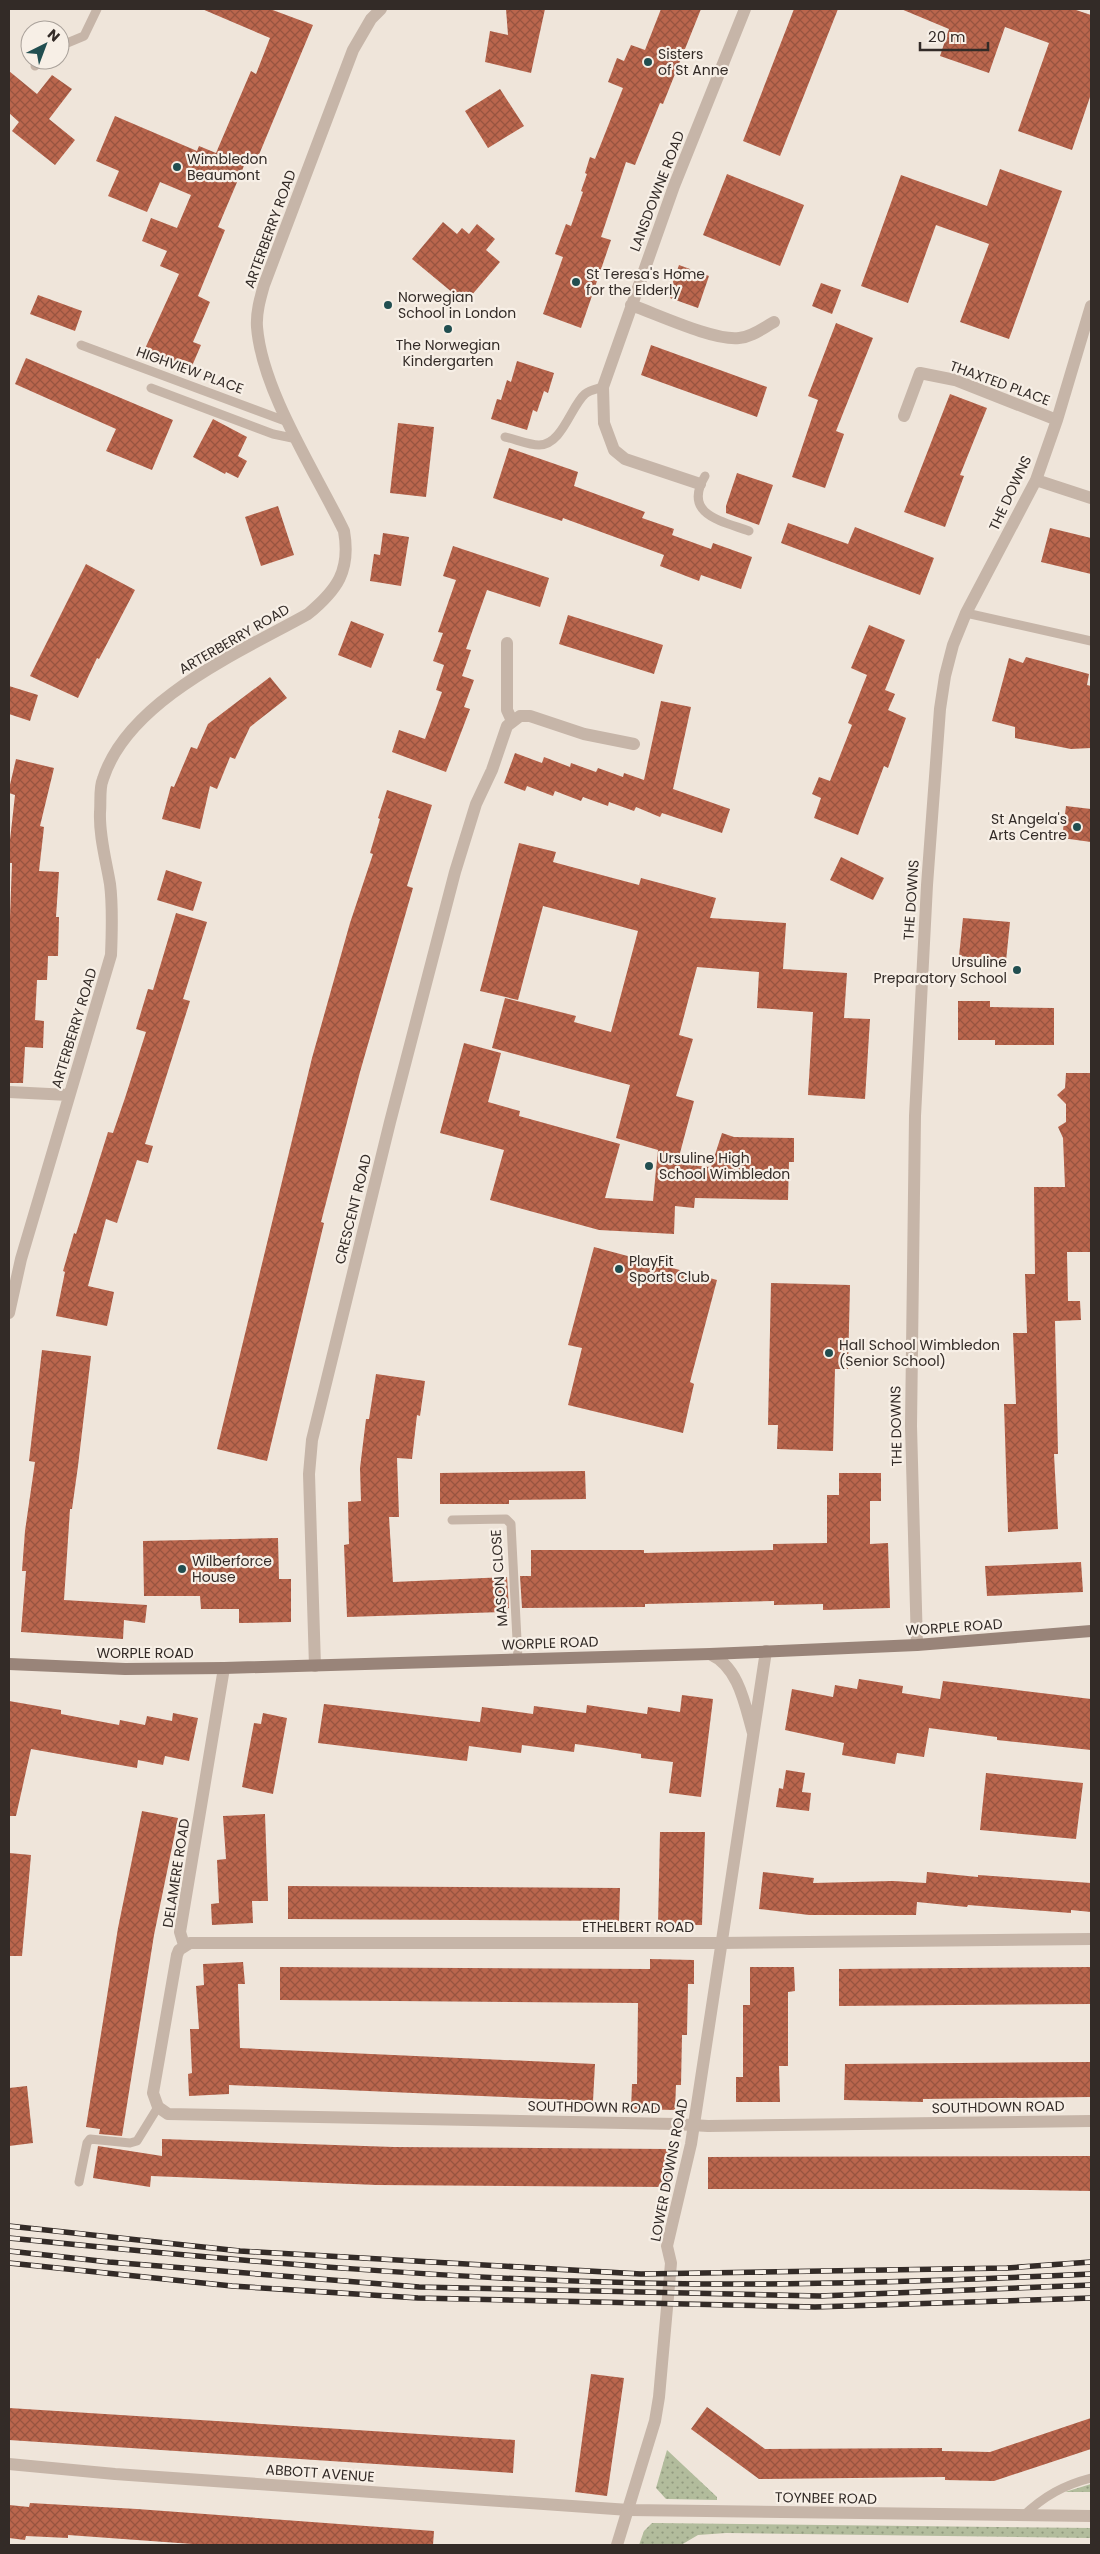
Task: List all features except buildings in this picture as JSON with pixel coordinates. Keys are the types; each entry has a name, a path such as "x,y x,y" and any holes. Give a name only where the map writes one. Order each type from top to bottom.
{"main road":[{"name":"WORPLE ROAD","path":"9,1664 125,1670 710,1654 917,1646 1091,1631"}],"street":[{"name":"ARTERBERRY ROAD","path":"9,1313 21,1259 111,955 110,885 100,815 102,780 115,751 144,717 182,686 308,614 326,599 336,585 344,568 348,551 344,531 288,422 268,372 260,344 258,307 266,280 353,50 372,19 382,9"},
{"name":"LANSDOWNE ROAD","path":"603,387 674,186 745,9"},
{"path":"631,305 722,337 738,338 751,335 774,322"},
{"name":"THE DOWNS","path":"917,1646 911,1340 915,1116 920,1006 940,709 947,669 966,613 1036,480 1057,420 1091,306"},
{"name":"THAXTED PLACE","path":"904,416 920,373 955,380 1057,420"},
{"path":"603,387 604,423 614,450 625,459 703,480"},
{"path":"1036,480 1091,498"},
{"path":"507,643 508,710 512,721 520,716 530,716 584,734 634,744"},
{"name":"CRESCENT ROAD","path":"315,1666 309,1474 312,1440 390,1122 448,898 476,804 492,770 507,726 512,721"},
{"path":"9,1092 69,1096"},
{"name":"LOWER DOWNS ROAD","path":"616,2545 629,2510 655,2421 659,2397 671,2263 666,2246 690,2155 720,1943 754,1737 766,1651"},
{"name":"LOWER DOWNS ROAD","path":"710,1654 719,1658 731,1672 741,1693 754,1737"},
{"name":"DELAMERE ROAD","path":"158,2107 153,2093 154,2083 176,1955 184,1946 180,1932 224,1668"},
{"name":"ETHELBERT ROAD","path":"184,1946 197,1942 720,1943 1091,1939"},
{"name":"SOUTHDOWN ROAD","path":"158,2107 168,2114 694,2126 1091,2121"},
{"name":"ABBOTT AVENUE","path":"9,2464 115,2474 629,2510"},
{"name":"TOYNBEE ROAD","path":"629,2510 1091,2516"}],"lane":[{"path":"70,42 84,36 97,9"},
{"name":"HIGHVIEW PLACE","path":"81,345 288,422"},
{"path":"505,437 540,445 548,443 562,430 580,399 587,392 603,387"},
{"path":"151,388 273,434 297,439"},
{"path":"703,480 698,498 700,507 707,516 749,531"},
{"path":"966,613 1091,641"},
{"name":"MASON CLOSE","path":"452,1520 506,1519 511,1524 518,1659"},
{"path":"78,2182 87,2143 90,2139 130,2143 137,2141 158,2107"},
{"path":"1023,2516 1040,2500 1057,2490 1091,2478"}],"green space":[{"path":"667,2450 717,2497 717,2500 666,2499 656,2488"},
{"path":"1091,2484 1091,2492 1065,2492"},
{"path":"652,2523 1091,2528 1091,2538 726,2533 698,2535 681,2545 639,2545 644,2531"}],"railway":[{"path":"9,2226 240,2251 641,2274 1007,2268 1091,2262"},
{"path":"9,2238 353,2269 440,2275 612,2282 699,2284 846,2283 1091,2274"},
{"path":"9,2251 109,2262 419,2287 820,2296 1091,2285"},
{"path":"9,2263 232,2286 418,2298 815,2307 1091,2298"}],"place":[{"name":"Sisters of St Anne","path":"648,62"},
{"name":"Wimbledon Beaumont","path":"177,167"},
{"name":"St Teresa's Home for the Elderly","path":"576,282"},
{"name":"Norwegian School in London","path":"388,305"},
{"name":"The Norwegian Kindergarten","path":"448,329"},
{"name":"St Angela's Arts Centre","path":"1077,827"},
{"name":"Ursuline Preparatory School","path":"1017,970"},
{"name":"Ursuline High School Wimbledon","path":"649,1166"},
{"name":"PlayFit Sports Club","path":"619,1269"},
{"name":"Hall School Wimbledon (Senior School)","path":"829,1353"},
{"name":"Wilberforce House","path":"182,1569"}]}
